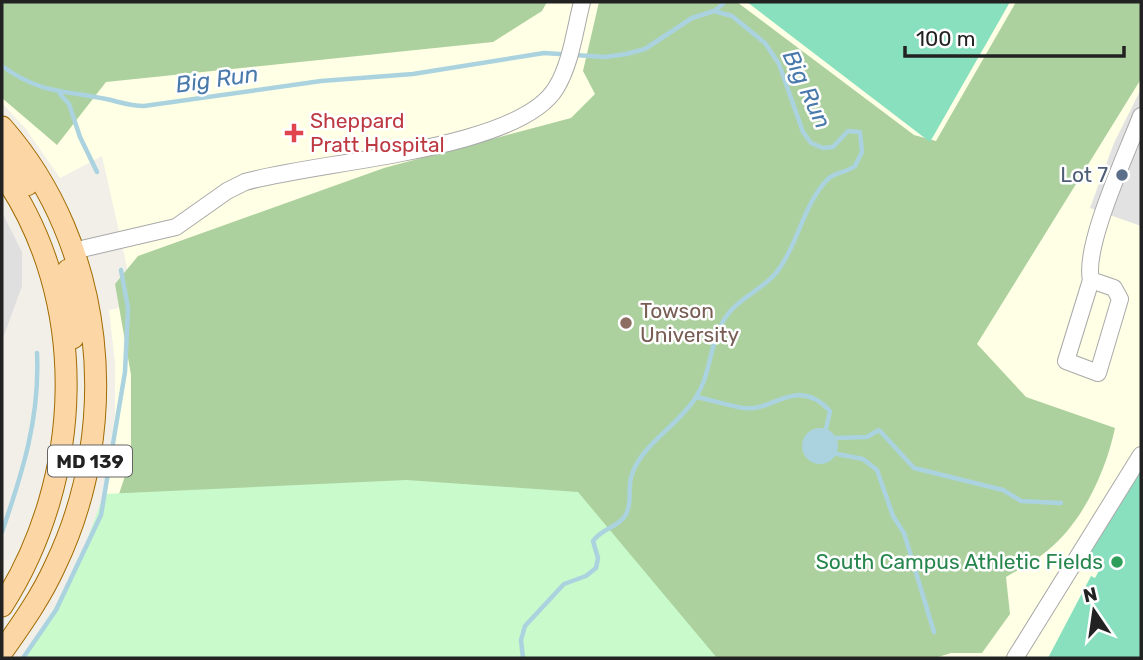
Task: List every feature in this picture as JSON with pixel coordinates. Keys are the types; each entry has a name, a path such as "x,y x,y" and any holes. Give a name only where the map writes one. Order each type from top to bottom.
{"main road":[{"name":"MD 139","path":"2,127 38,175 73,251 86,293 95,355 97,393 91,453 74,521 56,566 2,652"},
{"path":"2,150 24,181 55,238 73,251 68,272 76,335 65,348"},
{"name":"MD 139","path":"2,173 39,244 56,297 65,348 66,405 58,473 32,552 2,606"}],"street":[{"path":"73,251 176,227 227,191 257,179 426,147 499,126 546,100 557,88 582,2"},
{"path":"1091,280 1114,289 1120,299 1098,373 1066,361 1091,280 1088,267 1105,209 1141,116"},
{"path":"1015,658 1141,455"}],"shaded area":[{"name":"Towson University","path":"2,2 1141,2 1141,658 717,658 407,480 103,495 115,416 115,363 109,310 131,305 127,267 102,156 60,178 26,129 2,103"},
{"name":"Lot 7","path":"1141,89 1141,226 1090,208 1114,143"},
{"path":"2,212 22,252 22,286 2,341"}],"green space":[{"path":"2,2 547,2 542,11 493,42 106,82 57,145 2,98"},
{"name":"Towson University","path":"599,2 737,2 914,135 936,141 1016,2 1141,2 1141,79 977,344 1026,397 1115,428 1106,461 1082,511 1072,526 1047,551 1006,577 1010,614 982,653 951,653 935,658 189,658 101,548 131,458 131,375 115,284 138,256 384,168 571,118 595,94 583,71"},
{"path":"747,2 1010,2 930,142"},
{"name":"South Campus Athletic Fields","path":"1141,465 1141,658 1048,658 1091,576 1095,578 1101,567 1086,557"},
{"path":"406,480 578,492 717,658 23,658 73,578 104,494"}],"water":[{"path":"820,428 833,433 838,446 833,459 820,464 807,459 802,446 807,433"}],"waterway":[{"path":"714,11 723,4"},
{"name":"Big Run","path":"2,66 29,82 52,90 144,106 321,81 413,74 544,53 605,57 626,54 645,49 692,18 714,11 732,16 765,43 779,64 803,132 811,143 823,148 833,147 848,131 860,132 862,152 855,166 830,177 819,190 776,273 734,307 722,323 705,379 696,397 637,463 632,474 629,506 625,516 593,541 598,558 596,568 586,576 564,584 525,626 521,640 523,658"},
{"path":"60,94 69,104 80,137 97,172"},
{"path":"23,658 56,610 101,515 125,372 128,308 121,270"},
{"path":"2,532 17,487 33,422 37,353"},
{"path":"696,397 755,408 796,395 807,396 830,411 826,429"},
{"path":"836,438 867,437 879,430 914,468 1003,490 1021,501 1061,503"},
{"path":"837,454 863,459 877,470 893,516 904,533 934,632"}],"place":[{"name":"Sheppard Pratt Hospital","path":"294,133"},
{"name":"Lot 7","path":"1122,175"},
{"name":"Towson University","path":"626,323"},
{"name":"South Campus Athletic Fields","path":"1117,562"}]}
